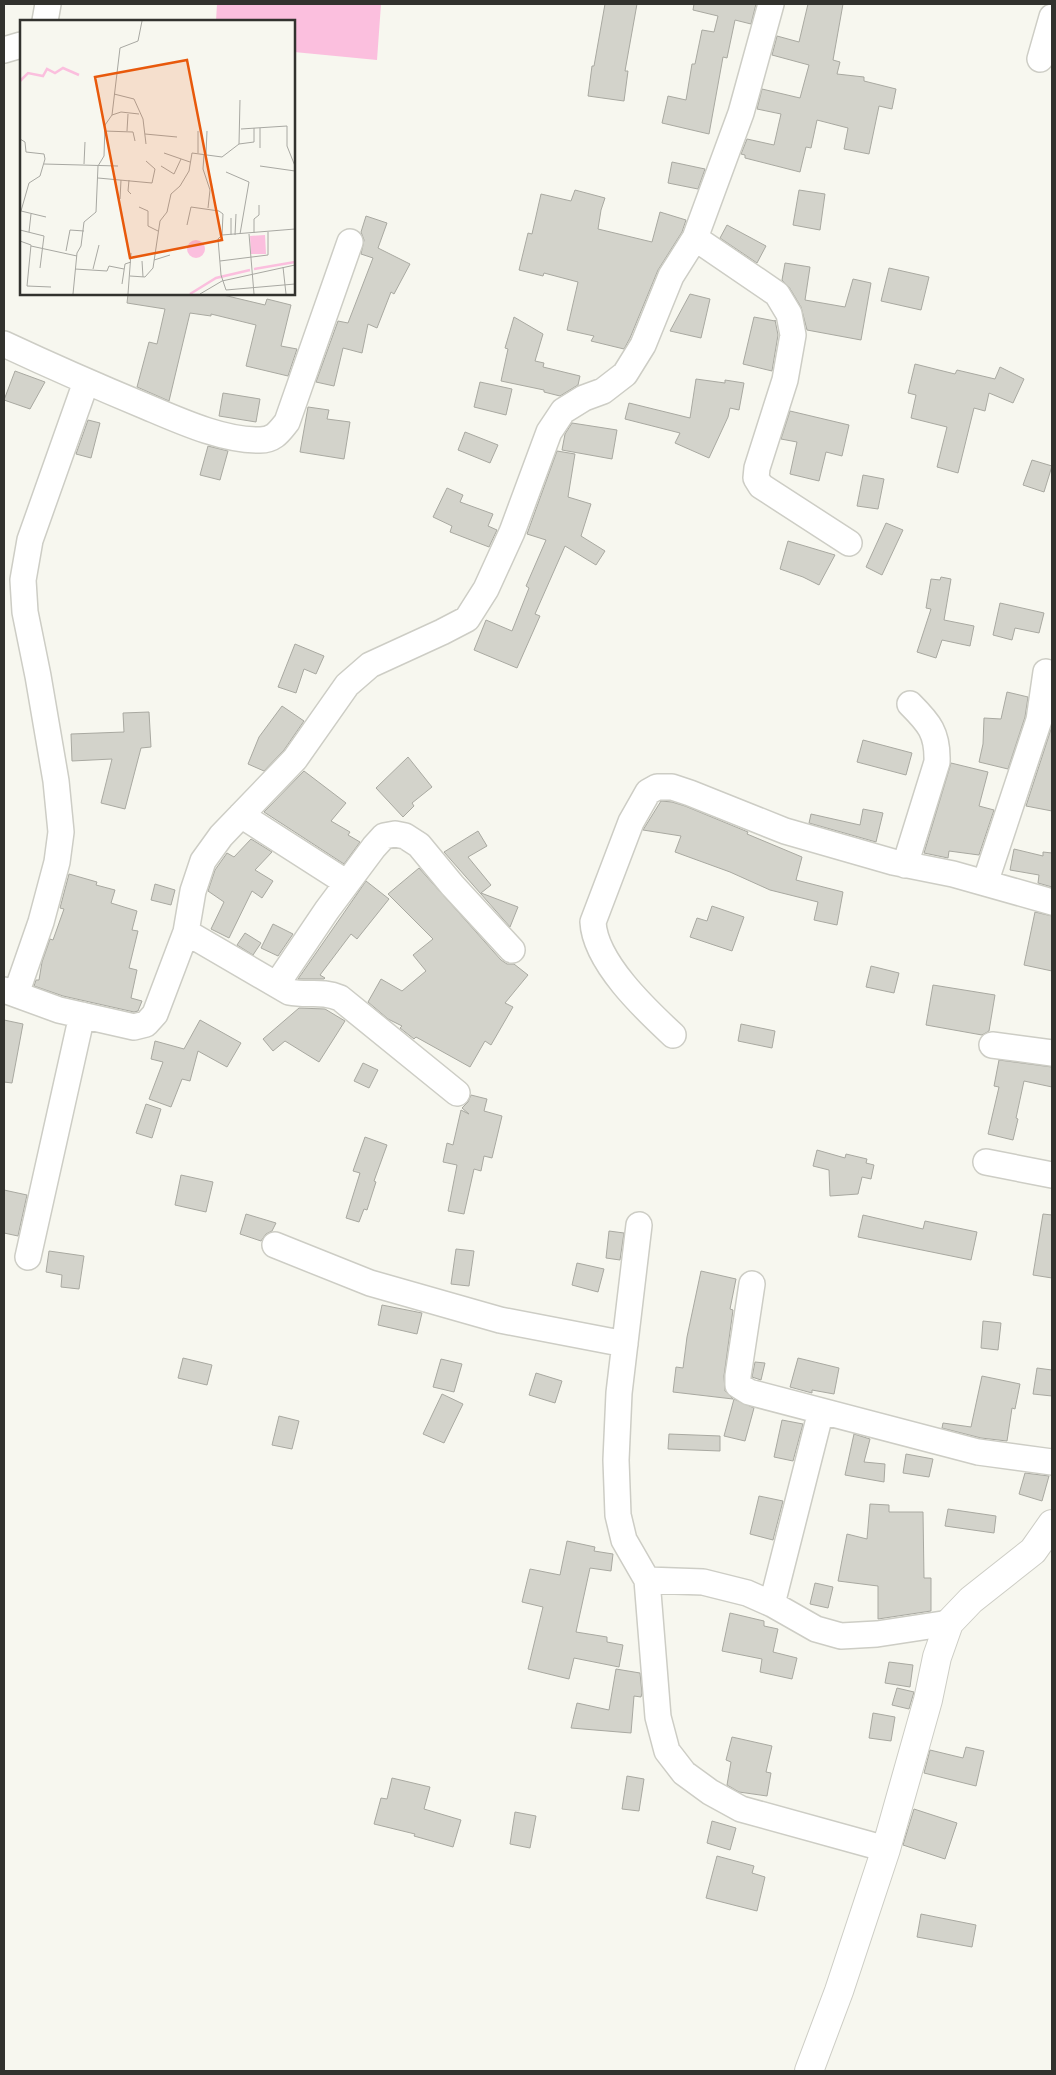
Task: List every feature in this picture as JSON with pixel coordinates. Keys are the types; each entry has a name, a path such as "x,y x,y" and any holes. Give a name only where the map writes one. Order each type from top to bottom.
{"street":[{"path":"45,20 48,4"},
{"path":"86,382 30,540 23,580 25,612 54,772 61,832 57,862 41,922 10,992 60,1010 134,1027 146,1024 155,1014 186,932 193,891 203,861 220,836 295,759 347,684 370,665 467,619 486,590 512,532 548,432 563,411 584,398 603,391 625,374 643,345 671,276 695,238 741,113 771,4"},
{"path":"1040,59 1052,17"},
{"path":"4,50 20,45"},
{"path":"695,238 777,294 789,314 793,335 785,380 760,455 756,478 761,486 849,543"},
{"path":"4,344 86,382 197,428 238,438 260,440 274,437 287,422 350,242"},
{"path":"985,883 1039,720 1046,672"},
{"path":"905,864 937,762 938,746 931,725 910,704"},
{"path":"673,1035 635,999 599,948 594,935 593,922 631,822 648,792 657,787 672,787 690,793 786,831 905,864 953,874 1052,902"},
{"path":"241,815 347,883"},
{"path":"277,984 347,883 384,836 394,834 405,836 419,845 452,885 512,950"},
{"path":"186,932 289,992 302,994 327,993 340,998 457,1093"},
{"path":"28,1258 82,1016"},
{"path":"992,1044 1052,1053"},
{"path":"986,1162 1052,1175"},
{"path":"639,1225 618,1393 616,1460 618,1515 624,1540 647,1580 658,1717 667,1751 684,1773 710,1792 742,1809 886,1849"},
{"path":"275,1244 370,1283 483,1315 625,1344"},
{"path":"752,1284 738,1376 738,1385 749,1392 978,1452 1052,1462"},
{"path":"772,1604 822,1411"},
{"path":"809,2071 839,1991 886,1849 928,1700 937,1658 949,1623 971,1600 1033,1551 1052,1524"},
{"path":"647,1580 703,1582 747,1593 772,1604 816,1629 841,1636 877,1634 949,1623"}],"shaded area":[{"path":"217,4 381,4 377,60 295,52 295,20 216,20"}],"building":[{"path":"605,4 637,4 625,71 628,71 624,101 588,96 592,66 594,66"},
{"path":"694,4 756,4 751,24 735,20 727,58 723,57 709,134 662,123 668,96 686,100 692,64 695,64 702,30 714,32 718,16 693,10"},
{"path":"808,4 843,4 833,60 840,62 837,74 864,77 864,81 896,89 892,109 879,106 869,154 844,149 848,128 817,120 811,148 806,147 800,172 745,158 745,155 741,154 747,139 774,145 781,114 757,109 762,89 800,98 809,65 772,55 777,36 799,42"},
{"path":"672,162 705,169 698,189 668,183"},
{"path":"575,190 605,198 598,229 652,242 660,212 686,220 682,232 658,270 624,349 591,341 594,336 567,330 578,282 544,273 543,276 519,270 528,233 532,234 541,194 571,201"},
{"path":"799,190 825,194 820,230 793,225"},
{"path":"366,216 387,223 378,248 410,264 394,294 391,292 377,328 368,324 362,353 343,348 334,386 316,382 338,321 348,323 373,258 361,254 364,240 361,232"},
{"path":"727,225 766,246 757,263 720,238"},
{"path":"785,263 810,267 805,300 845,307 853,279 871,283 861,340 807,330 801,307 789,287 782,280"},
{"path":"889,268 929,277 921,310 881,301"},
{"path":"690,294 710,299 701,338 670,331"},
{"path":"128,295 223,295 265,305 267,299 291,305 281,346 297,349 288,376 246,366 256,325 211,314 211,316 190,313 169,401 137,387 149,342 157,344 165,309 127,303"},
{"path":"514,317 543,334 535,361 544,363 543,367 580,376 578,385 560,396 544,392 544,390 501,381 508,349 505,348"},
{"path":"754,317 775,320 778,335 772,371 743,364"},
{"path":"915,364 955,374 957,370 995,379 1000,367 1024,379 1013,403 989,393 985,411 974,408 958,473 937,467 947,427 911,418 916,395 908,393"},
{"path":"15,371 45,382 30,409 4,400"},
{"path":"696,379 725,383 725,380 744,383 739,410 730,408 728,417 709,458 675,443 680,433 625,419 629,403 690,418"},
{"path":"480,382 512,389 506,415 474,407"},
{"path":"223,393 260,399 256,422 219,416"},
{"path":"308,407 329,410 327,419 350,422 344,459 300,452"},
{"path":"790,411 849,425 842,456 826,452 819,481 790,474 797,442 781,439"},
{"path":"88,420 100,423 91,458 76,454"},
{"path":"572,423 617,430 612,459 562,450 565,434"},
{"path":"465,432 498,445 490,463 458,450"},
{"path":"208,446 228,451 220,480 200,475"},
{"path":"557,451 575,454 568,497 591,504 581,536 605,551 596,565 565,546 535,614 540,616 517,668 474,650 486,620 512,631 529,588 526,586 546,540 527,534"},
{"path":"1032,460 1052,466 1044,492 1023,485"},
{"path":"863,475 884,479 878,509 857,506"},
{"path":"447,488 463,495 460,502 493,514 488,526 497,530 489,547 450,532 452,526 433,517"},
{"path":"886,523 903,530 882,575 866,567"},
{"path":"788,541 835,555 819,585 780,569"},
{"path":"941,577 951,579 944,620 974,626 970,646 942,640 936,658 917,652 931,609 926,608 931,579 940,580"},
{"path":"1000,603 1044,613 1039,633 1015,628 1012,640 993,635"},
{"path":"295,644 324,656 316,674 304,669 296,693 278,687"},
{"path":"1007,692 1028,697 1025,717 1008,769 979,762 983,744 984,718 1001,719"},
{"path":"282,706 304,721 284,750 264,771 248,764 259,737"},
{"path":"149,712 151,747 141,748 125,809 101,803 112,759 72,761 71,734 124,732 123,713"},
{"path":"1052,726 1052,811 1026,806"},
{"path":"863,740 912,753 906,775 857,762"},
{"path":"408,757 432,787 412,803 414,806 403,817 376,788"},
{"path":"951,763 988,772 979,806 994,810 979,855 949,851 948,858 924,853"},
{"path":"304,771 346,803 331,821 350,832 348,835 360,842 344,864 264,812"},
{"path":"661,801 685,806 802,857 796,880 843,892 837,925 814,920 818,902 770,890 730,872 675,852 681,836 643,830"},
{"path":"863,809 883,813 876,842 809,823 811,814 860,825"},
{"path":"478,831 487,846 468,857 491,885 481,893 518,907 510,927 444,852"},
{"path":"251,839 272,852 255,870 273,881 262,898 252,891 229,938 211,929 224,902 208,891 215,870 227,853 234,857"},
{"path":"1014,849 1043,856 1043,852 1052,853 1052,887 1038,883 1039,875 1010,870"},
{"path":"419,868 501,960 507,964 514,964 528,975 505,1003 513,1007 491,1045 485,1041 470,1067 416,1037 414,1039 400,1028 402,1026 388,1019 368,1002 381,979 402,991 426,971 413,955 433,939 388,894"},
{"path":"69,874 97,882 96,885 115,890 111,903 137,911 132,930 138,931 129,968 137,970 131,998 142,1001 138,1011 134,1012 63,996 34,986 36,980 39,980 42,962 50,939 53,940 64,909 60,908"},
{"path":"366,881 389,899 357,939 351,934 320,975 324,979 298,979"},
{"path":"155,884 175,890 171,905 151,900"},
{"path":"712,906 744,917 732,951 690,937 697,918 707,921"},
{"path":"1035,912 1052,916 1052,971 1024,965"},
{"path":"273,924 293,934 278,956 261,948"},
{"path":"245,933 261,943 253,955 237,945"},
{"path":"871,966 899,973 894,993 866,987"},
{"path":"933,985 995,995 989,1031 982,1035 926,1025"},
{"path":"299,1008 325,1009 345,1021 319,1062 285,1041 273,1051 263,1039"},
{"path":"4,1020 23,1024 12,1083 4,1082"},
{"path":"200,1020 241,1043 227,1067 198,1051 190,1081 182,1079 171,1107 149,1099 163,1062 151,1059 155,1041 184,1049"},
{"path":"741,1024 775,1031 772,1048 738,1041"},
{"path":"999,1060 1052,1067 1052,1087 1024,1081 1013,1140 988,1134 999,1087 994,1086"},
{"path":"363,1063 378,1070 369,1088 354,1081"},
{"path":"471,1095 487,1099 484,1111 502,1116 492,1158 484,1156 481,1171 474,1169 464,1214 448,1211 457,1165 443,1162 447,1143 453,1145 461,1110 469,1114 462,1108 468,1102"},
{"path":"146,1104 161,1109 152,1138 136,1133"},
{"path":"365,1137 387,1145 374,1181 376,1182 367,1210 364,1209 359,1222 346,1218 360,1173 353,1171"},
{"path":"817,1150 845,1158 846,1154 867,1159 866,1163 874,1165 871,1179 862,1177 858,1194 830,1196 829,1170 813,1166"},
{"path":"181,1175 213,1182 206,1212 175,1205"},
{"path":"4,1190 27,1195 18,1236 4,1233"},
{"path":"246,1214 276,1223 272,1231 266,1234 261,1241 240,1234"},
{"path":"1043,1214 1052,1215 1052,1278 1033,1275"},
{"path":"863,1215 923,1229 925,1221 977,1232 971,1260 858,1237"},
{"path":"609,1231 624,1233 620,1260 606,1258"},
{"path":"456,1249 474,1251 469,1286 451,1284"},
{"path":"49,1251 84,1256 79,1289 61,1287 62,1275 46,1272"},
{"path":"577,1263 604,1269 598,1292 572,1285"},
{"path":"701,1271 736,1279 730,1309 733,1310 724,1376 725,1391 733,1399 673,1392 676,1367 683,1368 687,1337"},
{"path":"382,1305 422,1313 417,1334 378,1325"},
{"path":"983,1321 1001,1323 998,1350 981,1348"},
{"path":"183,1358 212,1365 207,1385 178,1378"},
{"path":"798,1358 839,1368 834,1394 812,1390 812,1393 790,1387"},
{"path":"441,1359 462,1364 454,1392 433,1387"},
{"path":"755,1362 765,1363 761,1380 752,1377"},
{"path":"1037,1368 1052,1370 1052,1396 1033,1394"},
{"path":"536,1373 562,1381 555,1403 529,1395"},
{"path":"982,1376 1020,1384 1015,1409 1012,1408 1007,1441 981,1438 942,1428 943,1423 971,1427"},
{"path":"442,1394 463,1404 444,1443 423,1434"},
{"path":"734,1399 754,1408 745,1441 724,1436"},
{"path":"279,1416 299,1421 292,1449 272,1445"},
{"path":"782,1420 803,1424 793,1461 774,1457"},
{"path":"669,1434 720,1436 720,1451 668,1449"},
{"path":"854,1434 870,1439 864,1462 885,1464 884,1482 845,1475"},
{"path":"906,1454 933,1459 929,1477 903,1473"},
{"path":"1025,1473 1049,1476 1042,1501 1019,1494"},
{"path":"759,1496 783,1501 773,1540 750,1534"},
{"path":"870,1504 889,1505 889,1512 923,1512 924,1578 931,1578 931,1611 878,1619 878,1586 838,1581 847,1534 867,1539"},
{"path":"948,1509 996,1516 994,1533 945,1526"},
{"path":"567,1541 595,1547 594,1551 613,1554 611,1571 590,1568 576,1632 607,1637 607,1642 623,1645 619,1667 574,1658 569,1679 528,1669 543,1607 522,1602 530,1569 560,1575"},
{"path":"815,1583 833,1587 828,1608 810,1604"},
{"path":"730,1613 764,1621 764,1626 778,1629 773,1652 797,1658 792,1679 760,1672 762,1659 722,1651"},
{"path":"889,1662 913,1665 910,1687 885,1683"},
{"path":"616,1669 640,1673 642,1693 641,1697 634,1696 631,1733 571,1728 577,1703 609,1710"},
{"path":"897,1688 914,1692 909,1709 892,1705"},
{"path":"873,1713 895,1717 891,1741 869,1738"},
{"path":"732,1737 772,1746 766,1772 771,1773 767,1796 739,1792 727,1785 731,1762 726,1760"},
{"path":"966,1747 984,1751 976,1786 924,1773 930,1750 963,1758"},
{"path":"627,1776 644,1779 639,1811 622,1809"},
{"path":"392,1778 430,1787 424,1809 461,1820 453,1847 414,1836 415,1834 374,1824 381,1798 387,1799"},
{"path":"914,1809 957,1823 945,1859 903,1845"},
{"path":"515,1812 536,1816 530,1848 510,1844"},
{"path":"712,1821 736,1828 730,1850 707,1843"},
{"path":"717,1856 754,1866 752,1873 765,1877 757,1911 706,1898"},
{"path":"921,1914 976,1925 972,1947 917,1937"}]}
